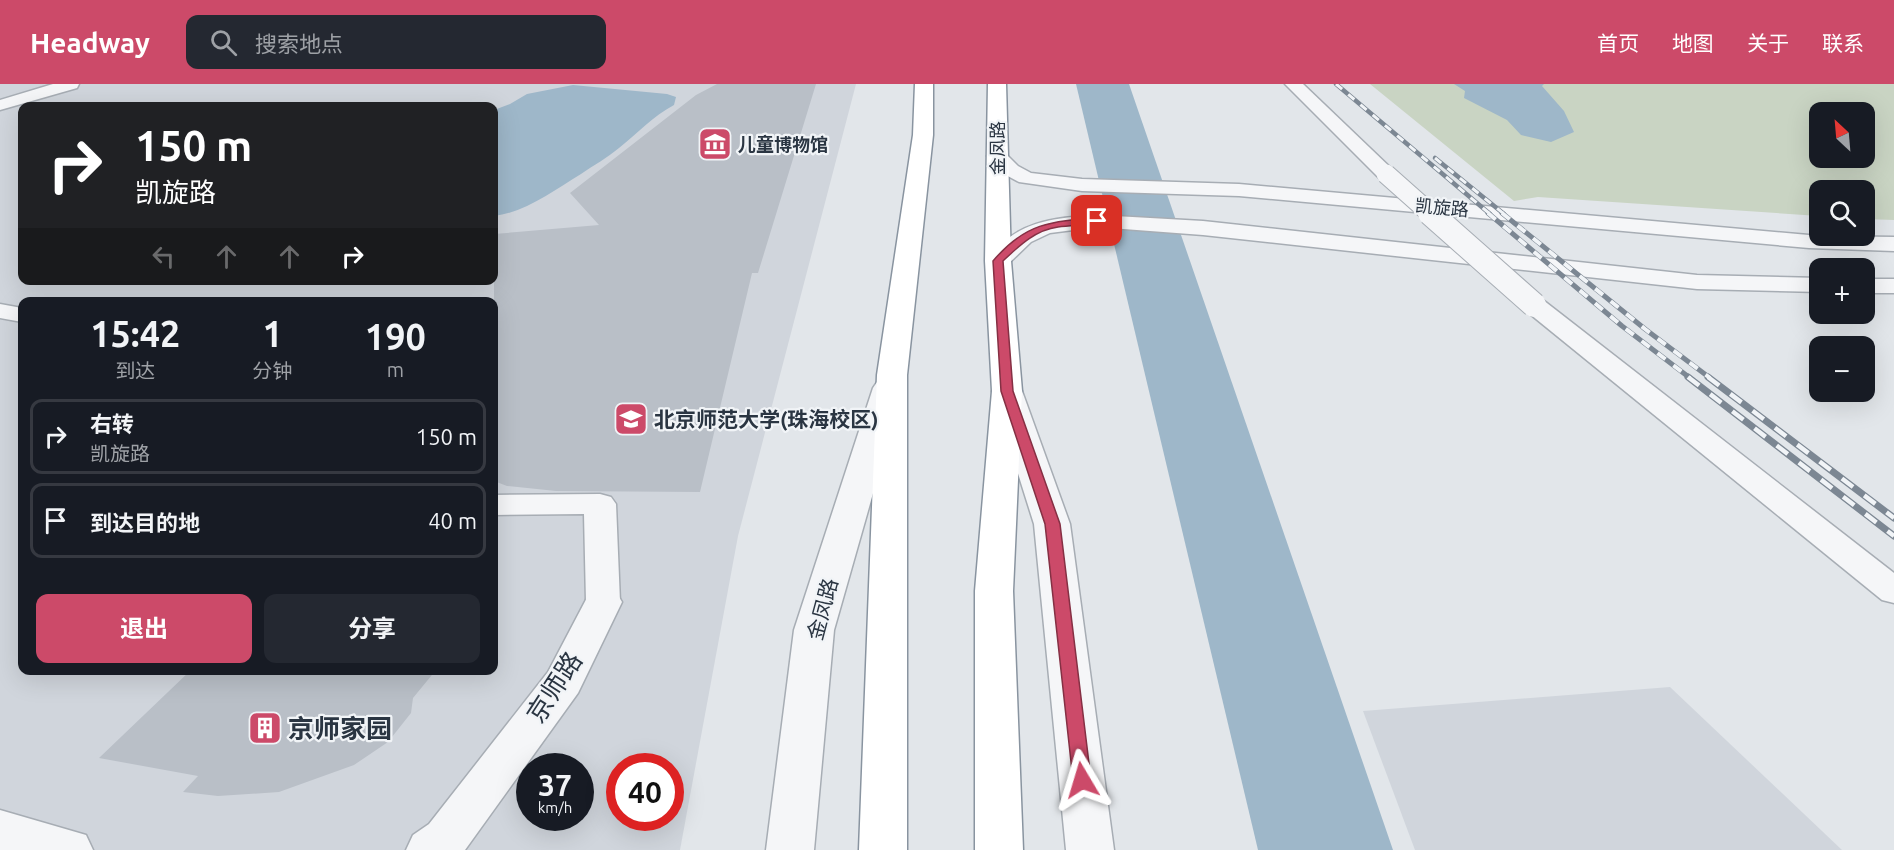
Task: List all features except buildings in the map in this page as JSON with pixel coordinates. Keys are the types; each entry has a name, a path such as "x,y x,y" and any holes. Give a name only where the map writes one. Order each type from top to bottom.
{"highway":[{"name":"金凤路","path":"883,850 892,375 923,135 924,84"},
{"name":"金凤路","path":"997,84 998,261 1007,391 994,591 999,850"}],"street":[{"path":"0,105 71,84"},
{"path":"1293,84 1386,174 1534,305 1894,591"},
{"name":"凯旋路","path":"997,156 1011,170 1026,178 1082,185 1176,187 1297,195 1809,241 1894,244"},
{"path":"1297,195 1303,238"},
{"path":"998,261 1023,237 1042,228 1055,224 1097,221 1303,238 1697,282 1809,285"},
{"path":"1875,286 1894,285"},
{"path":"0,311 18,314"},
{"name":"金凤路","path":"790,850 814,630 892,375"},
{"name":"金凤路","path":"1007,391 1052,524 1090,850"},
{"path":"498,506 600,504 603,602"},
{"name":"京师路","path":"430,850 446,839 563,682 603,602"},
{"path":"0,831 69,850"}],"shaded area":[{"name":"北京师范大学(珠海校区)","path":"0,84 856,84 738,536 684,828 684,753 606,753 606,831 684,831 680,850 0,850"},
{"path":"1670,687 1842,850 1415,850 1363,711"}],"green space":[{"path":"1370,84 1894,84 1894,220 1875,219 1875,180 1809,180 1809,215 1538,197 1514,201"}],"water":[{"path":"1076,84 1129,84 1393,850 1258,850"},
{"path":"1454,84 1544,84 1542,86 1564,111 1574,132 1551,142 1521,135 1507,120 1464,98 1465,91"},
{"path":"573,85 667,94 676,97 674,105 652,119 619,148 600,161 550,194 517,210 498,215 498,108 527,94"}],"railway":[{"path":"1336,84 1490,214"},
{"path":"1435,158 1504,214"},
{"path":"1488,213 1622,326 1690,378"},
{"path":"1502,213 1645,329 1710,378"},
{"path":"1688,377 1894,536"},
{"path":"1708,377 1894,518"}],"place":[{"name":"儿童博物馆","path":"715,144"},
{"name":"北京师范大学(珠海校区)","path":"631,419"},
{"name":"京师家园","path":"265,728"}],"route":[{"path":"1082,780 1052,524 1007,391 998,261 1023,237 1042,228 1055,224 1097,221"}]}
